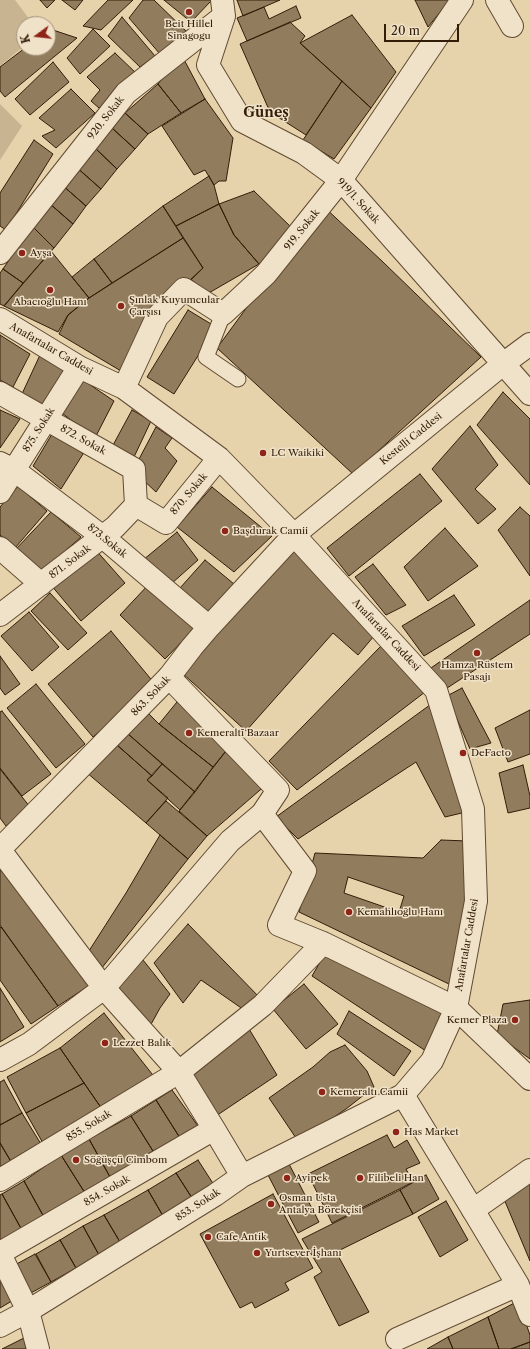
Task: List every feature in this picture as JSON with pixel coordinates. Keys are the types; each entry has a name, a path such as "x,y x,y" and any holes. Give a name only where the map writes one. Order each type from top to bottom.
{"street":[{"name":"919. Sokak","path":"223,314 266,274 341,180 462,0"},
{"path":"497,0 512,26"},
{"name":"919/1. Sokak","path":"223,8 208,65 242,121 304,154 341,180 530,394"},
{"name":"920. Sokak","path":"0,253 126,93 223,8"},
{"path":"124,388 158,317 184,288 223,314"},
{"name":"Anafartalar Caddesi","path":"0,319 78,367 124,388 220,458 294,535 436,690 473,809 476,901 456,1008 432,1061 403,1095"},
{"name":"Kestelli Caddesi","path":"294,535 503,364 530,344"},
{"name":"875. Sokak","path":"0,492 7,466 46,419 78,367"},
{"name":"872. Sokak","path":"0,394 134,469 136,505"},
{"name":"870. Sokak","path":"136,505 166,523 220,458"},
{"name":"873.Sokak","path":"7,466 103,537 209,627"},
{"name":"871. Sokak","path":"0,615 103,537 136,505"},
{"name":"863. Sokak","path":"0,850 169,677 209,627 247,588 294,535"},
{"path":"0,548 41,584"},
{"path":"0,1060 29,1044 104,988 230,842 262,814 278,790 169,677"},
{"path":"262,814 305,871 279,925 323,943 456,1008 530,1079"},
{"path":"0,850 104,988 179,1072 242,1176"},
{"name":"855. Sokak","path":"0,1180 179,1072 263,1005 323,943"},
{"path":"403,1095 518,1285 530,1315"},
{"name":"853. Sokak","path":"0,1326 28,1311 215,1195 242,1176 403,1095"},
{"name":"854. Sokak","path":"0,1254 214,1129"},
{"path":"473,1210 530,1170"},
{"path":"0,1254 28,1311 38,1349"},
{"path":"397,1339 518,1285"}],"lane":[{"path":"223,314 206,357 238,379"}],"shaded area":[{"path":"0,0 15,0 27,16 16,16 16,53 0,66"},
{"path":"0,104 22,126 0,160"}],"building":[{"path":"40,0 55,0 47,8"},
{"path":"62,0 83,0 75,10"},
{"path":"108,0 133,0 101,30 83,26"},
{"path":"143,0 154,0 187,32 160,54 129,18"},
{"name":"Beit Hillel Sinagogu","path":"164,0 210,0 211,1 191,22"},
{"path":"237,0 280,0 243,16"},
{"path":"415,0 450,0 428,27"},
{"path":"296,6 301,18 247,41 237,18 264,7 269,19"},
{"path":"352,15 396,72 371,108 300,43"},
{"path":"122,17 155,56 140,67 108,36"},
{"path":"290,22 305,36 300,43 342,81 306,135 270,112 240,44"},
{"path":"93,29 110,46 80,74 67,58"},
{"path":"56,31 77,38 56,55"},
{"path":"115,53 137,74 99,108 91,101 100,90 87,77"},
{"path":"181,54 205,99 181,113 158,84"},
{"path":"16,55 55,56 5,97 0,91 0,67"},
{"path":"53,62 69,82 30,115 15,99"},
{"path":"342,81 371,108 334,159 303,140"},
{"path":"158,84 181,113 148,134 125,113"},
{"path":"71,89 95,113 56,148 42,136 55,130 39,118"},
{"path":"205,99 233,138 226,181 219,181 214,185 205,170 194,175 162,126"},
{"path":"125,113 148,134 135,149 112,128"},
{"path":"112,128 135,149 117,169 94,147"},
{"path":"34,140 53,154 6,230 0,226 0,193"},
{"path":"94,147 117,169 101,189 74,165"},
{"path":"74,165 101,189 86,206 61,184"},
{"path":"209,176 214,185 219,204 176,226 163,206"},
{"path":"61,184 86,206 73,224 49,203"},
{"path":"254,191 293,229 266,267 259,264 234,235 219,204"},
{"path":"49,203 73,224 54,248 32,226"},
{"path":"219,204 234,235 259,264 207,294 191,279 203,268 176,226"},
{"path":"322,205 481,357 353,474 217,348"},
{"path":"163,206 183,238 112,283 94,259"},
{"path":"32,226 54,248 23,283 3,269"},
{"name":"Şınlak Kuyumcular Çarşısı","path":"183,238 203,268 155,315 126,374 59,334 68,315 89,298"},
{"name":"Abacıoğlu Hanı","path":"51,251 89,298 68,315 58,332 4,306"},
{"path":"94,259 112,283 89,298 72,277"},
{"path":"3,269 23,283 4,306 0,304 0,273"},
{"path":"188,310 216,327 174,394 147,377"},
{"path":"0,335 30,354 13,387 0,380"},
{"path":"40,355 68,371 42,408 21,396"},
{"path":"83,380 114,401 96,436 85,431 62,413"},
{"path":"503,392 530,419 530,485 477,425"},
{"path":"0,410 20,419 0,448"},
{"path":"132,410 151,421 134,457 112,447"},
{"path":"470,426 498,465 475,489 496,509 478,524 432,469"},
{"path":"156,427 172,438 165,448 177,461 156,492 140,477 138,461"},
{"path":"55,429 83,454 61,489 33,466"},
{"path":"420,474 442,501 349,576 327,548"},
{"path":"18,486 47,511 15,548 0,535 0,507"},
{"name":"Başdurak Camii","path":"212,487 272,536 234,572 177,527"},
{"path":"520,507 530,516 530,576 498,530"},
{"path":"51,512 81,537 39,574 15,550"},
{"path":"445,528 478,566 428,601 404,567"},
{"path":"177,532 198,560 171,584 143,560"},
{"path":"94,548 125,583 81,621 51,585"},
{"path":"294,550 374,636 358,655 333,633 246,731 181,672"},
{"path":"205,560 234,584 206,614 180,588"},
{"path":"373,564 406,605 386,615 355,577"},
{"path":"150,583 196,627 165,659 120,615"},
{"path":"50,593 87,633 68,650 31,611"},
{"path":"454,595 475,625 424,656 402,626"},
{"name":"Hamza Rüstem Pasajı","path":"530,600 530,634 441,692 425,672"},
{"path":"29,612 59,647 32,671 1,636"},
{"path":"111,631 155,684 93,737 48,684"},
{"path":"381,646 425,692 297,790 269,761"},
{"path":"0,656 20,684 5,695 0,688"},
{"path":"36,684 85,744 56,768 7,708"},
{"path":"462,688 491,743 470,749 447,696"},
{"path":"177,702 230,746 213,767 159,724"},
{"path":"434,702 466,812 445,817 416,762 298,839 276,817"},
{"path":"530,710 530,754 508,762 495,728"},
{"path":"2,711 51,774 22,796 0,768 0,712"},
{"path":"146,711 159,724 213,767 195,792 127,733"},
{"path":"127,733 162,764 152,776 117,745"},
{"path":"117,745 152,776 147,780 168,798 146,823 86,772"},
{"path":"230,746 267,784 207,836 179,811"},
{"path":"162,764 195,792 180,810 147,780"},
{"path":"523,765 530,796 530,808 508,813 499,773"},
{"path":"0,769 30,807 6,826 0,818"},
{"path":"166,801 207,836 188,859 146,823"},
{"path":"160,835 188,859 101,969 87,954 126,893"},
{"name":"Kemahlıoğlu Hanı","path":"441,840 468,841 473,861 451,985 299,912 315,853 423,858","holes":["348,877 404,896 399,912 344,893"]},
{"path":"5,867 90,985 58,1006 0,925 0,871"},
{"path":"188,924 262,1000 247,1012 201,980 183,1003 154,963"},
{"path":"1,927 58,1006 31,1024 0,980"},
{"path":"327,950 444,1013 429,1053 312,976"},
{"path":"143,960 170,994 149,1028 113,988"},
{"path":"304,984 338,1024 306,1049 273,1009"},
{"path":"0,988 24,1027 0,1042"},
{"name":"Kemer Plaza","path":"530,1000 530,1059 497,1035 503,1004"},
{"path":"349,1011 411,1051 394,1076 337,1034"},
{"path":"104,1013 156,1079 104,1112 60,1048"},
{"path":"246,1024 277,1075 216,1116 187,1069"},
{"name":"Kemeraltı Camii","path":"345,1045 367,1071 374,1087 346,1109 298,1141 269,1098 313,1067 330,1052"},
{"path":"60,1048 84,1083 26,1113 7,1077"},
{"path":"4,1080 22,1113 0,1125 0,1082"},
{"path":"84,1083 104,1112 44,1145 26,1113"},
{"path":"172,1090 198,1126 180,1138 156,1100"},
{"path":"156,1100 180,1138 153,1151 131,1116"},
{"path":"22,1113 44,1149 13,1165 0,1143 0,1125"},
{"path":"131,1116 153,1151 110,1177 89,1139"},
{"name":"Filibeli Han","path":"387,1135 394,1148 407,1140 420,1163 406,1169 413,1182 332,1223 308,1174"},
{"path":"89,1139 110,1177 85,1193 61,1155"},
{"path":"0,1143 13,1165 0,1174"},
{"path":"61,1155 85,1193 45,1219 24,1181"},
{"path":"198,1160 214,1185 192,1198 176,1173"},
{"path":"289,1164 319,1222 298,1233 268,1175"},
{"path":"176,1173 192,1198 163,1216 148,1190"},
{"path":"426,1175 439,1199 413,1214 400,1190"},
{"path":"24,1181 45,1219 23,1232 2,1194"},
{"path":"530,1182 530,1261 504,1199"},
{"path":"148,1190 163,1216 120,1242 104,1215"},
{"path":"400,1190 413,1214 336,1252 369,1312 339,1326 314,1277 322,1272 302,1239"},
{"path":"2,1194 23,1232 0,1243 0,1195"},
{"path":"273,1194 313,1268 285,1283 289,1290 255,1308 252,1302 240,1308 200,1234"},
{"path":"446,1201 468,1240 440,1257 418,1217"},
{"path":"104,1215 120,1242 99,1255 83,1226"},
{"path":"83,1226 99,1255 76,1268 60,1240"},
{"path":"60,1240 76,1268 51,1282 36,1254"},
{"path":"35,1254 51,1282 29,1294 13,1266"},
{"path":"0,1271 17,1298 0,1308"},
{"path":"518,1301 530,1335 530,1342 511,1349 499,1349 488,1317"},
{"path":"488,1317 499,1349 453,1349 448,1337"},
{"path":"448,1337 453,1349 427,1349"},
{"path":"24,1338 26,1349 2,1349"},
{"path":"530,1342 530,1349 511,1349"}],"place":[{"name":"Beit Hillel Sinagogu","path":"189,12"},
{"name":"Ayşa","path":"22,253"},
{"name":"Abacıoğlu Hanı","path":"50,290"},
{"name":"Şınlak Kuyumcular Çarşısı","path":"121,306"},
{"name":"LC Waikiki","path":"263,453"},
{"name":"Başdurak Camii","path":"225,531"},
{"name":"Hamza Rüstem Pasajı","path":"477,653"},
{"name":"Kemeraltī Bazaar","path":"189,733"},
{"name":"DeFacto","path":"463,753"},
{"name":"Kemahlıoğlu Hanı","path":"349,912"},
{"name":"Kemer Plaza","path":"515,1020"},
{"name":"Lezzet Balık","path":"105,1043"},
{"name":"Kemeraltı Camii","path":"322,1092"},
{"name":"Has Market","path":"396,1132"},
{"name":"Söğüşçü Cimbom","path":"76,1160"},
{"name":"Ayipek","path":"287,1178"},
{"name":"Filibeli Han","path":"360,1178"},
{"name":"Osman Usta Antalya Börekçisi","path":"271,1204"},
{"name":"Cafe Antik","path":"208,1237"},
{"name":"Yurtsever İşhanı","path":"257,1253"}],"district":[{"name":"Güneş","path":"266,113"}]}
